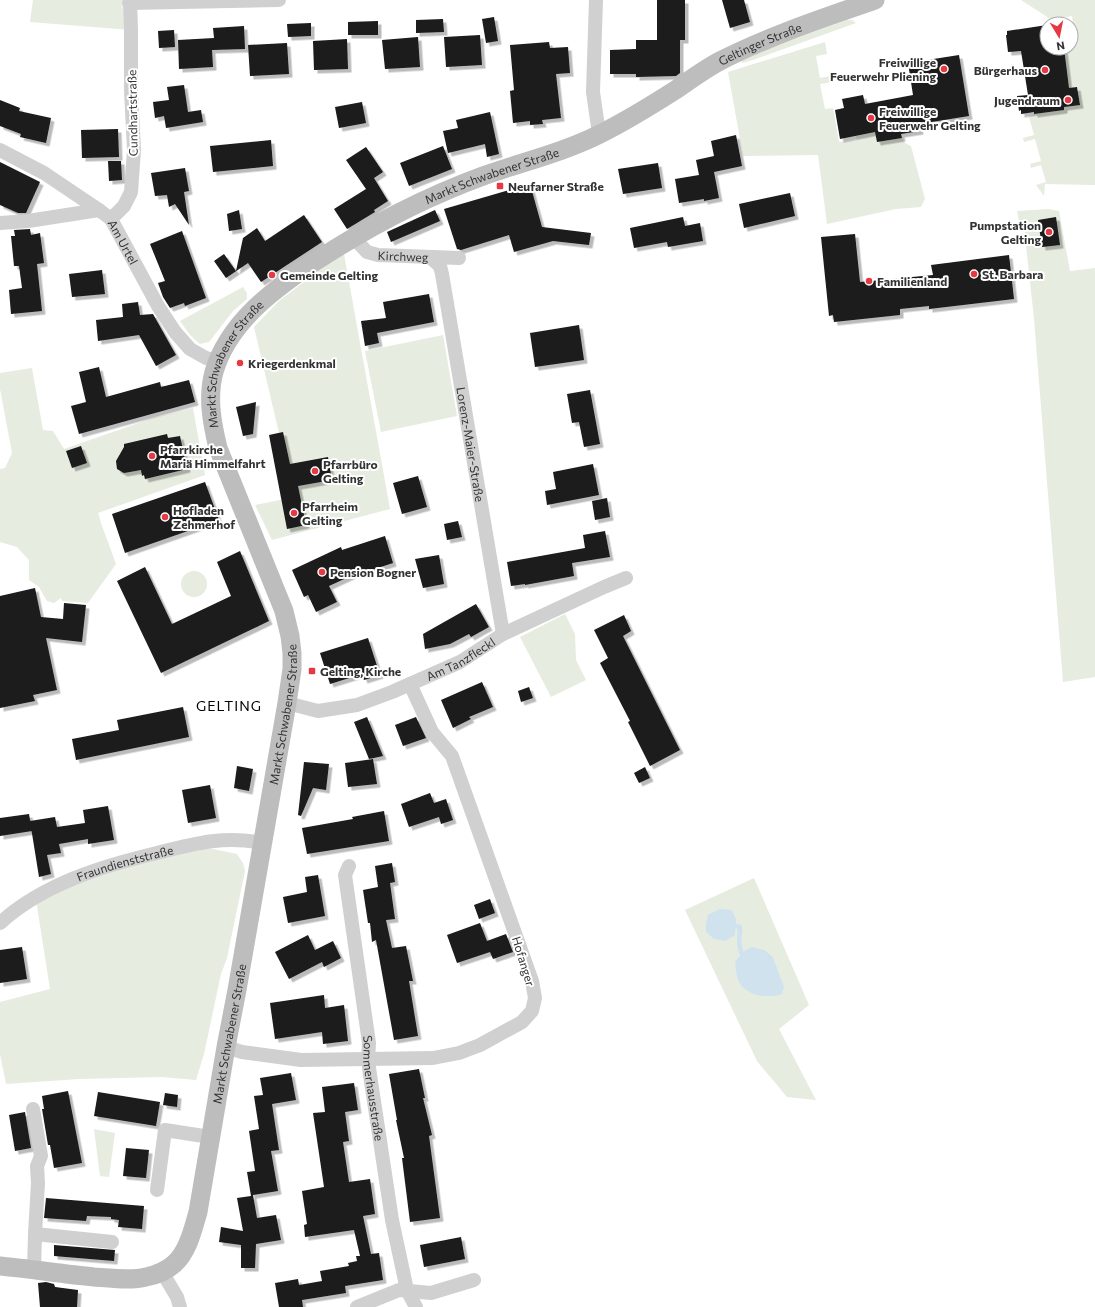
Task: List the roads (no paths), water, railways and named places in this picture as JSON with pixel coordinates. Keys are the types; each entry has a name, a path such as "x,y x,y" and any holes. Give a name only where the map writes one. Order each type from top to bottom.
{"main road":[{"name":"Geltinger Straße","path":"653,104 717,63 743,50 875,0"},
{"name":"Markt Schwabener Straße","path":"0,1266 72,1275 127,1279 145,1277 162,1272 175,1264 190,1238 198,1212 292,669 290,636 284,611 218,448 213,427 211,412 211,388 218,361 226,345 237,329 265,298 340,244 394,214 434,196 484,176 544,157 599,134 653,104"}],"street":[{"path":"130,2 279,0"},
{"path":"596,0 593,92 599,134"},
{"name":"Cundhartstraße","path":"111,220 124,206 131,192 134,150 131,91 130,2"},
{"name":"Am Urtel","path":"0,150 44,173 99,210 111,220 158,306 175,332 190,349 206,358 218,361"},
{"path":"0,223 28,221 99,210"},
{"name":"Kirchweg","path":"354,237 367,252 378,255 459,258"},
{"name":"Lorenz-Maier-Straße","path":"430,258 440,266 442,274 503,634"},
{"name":"Am Tanzfleckl","path":"287,703 318,711 357,705 460,662 503,634 626,578"},
{"name":"Hofanger","path":"226,1047 242,1052 301,1060 433,1058 459,1053 480,1046 522,1022 532,1011 535,998 532,981 452,756 432,732 410,684"},
{"name":"Fraundienststraße","path":"0,923 11,913 43,893 99,868 190,845 217,840 233,839 262,843"},
{"name":"Sommerhausstraße","path":"349,866 345,875 369,1043 368,1060 392,1220 407,1290 416,1307"},
{"path":"33,1109 41,1156 37,1166 38,1183 34,1270"},
{"path":"157,1190 166,1130 210,1137"},
{"path":"35,1234 112,1242"},
{"path":"162,1272 177,1297 180,1307"},
{"path":"357,1307 399,1290 431,1293 474,1280"}],"water":[{"path":"720,909 732,910 736,919 735,935 725,941 714,939 706,932 708,915"},
{"path":"752,947 764,950 773,957 784,986 782,994 760,996 745,989 739,983 736,974 735,961 744,951"}],"waterway":[{"path":"735,926 740,927 739,944 742,954"}],"place":[{"name":"Freiwillige Feuerwehr Pliening","path":"944,69"},
{"name":"Bürgerhaus","path":"1045,70"},
{"name":"Jugendraum","path":"1068,100"},
{"name":"Freiwillige Feuerwehr Gelting","path":"871,118"},
{"name":"Neufarner Straße","path":"500,186"},
{"name":"Pumpstation Gelting","path":"1049,232"},
{"name":"St. Barbara","path":"974,274"},
{"name":"Gemeinde Gelting","path":"272,275"},
{"name":"Familienland","path":"869,281"},
{"name":"Kriegerdenkmal","path":"240,363"},
{"name":"Pfarrkirche Mariä Himmelfahrt","path":"152,456"},
{"name":"Pfarrbüro Gelting","path":"315,471"},
{"name":"Pfarrheim Gelting","path":"294,513"},
{"name":"Hofladen Zehmerhof","path":"165,517"},
{"name":"Pension Bogner","path":"322,572"},
{"name":"Gelting, Kirche","path":"312,671"}],"district":[{"name":"GELTING","path":"229,705"}]}
